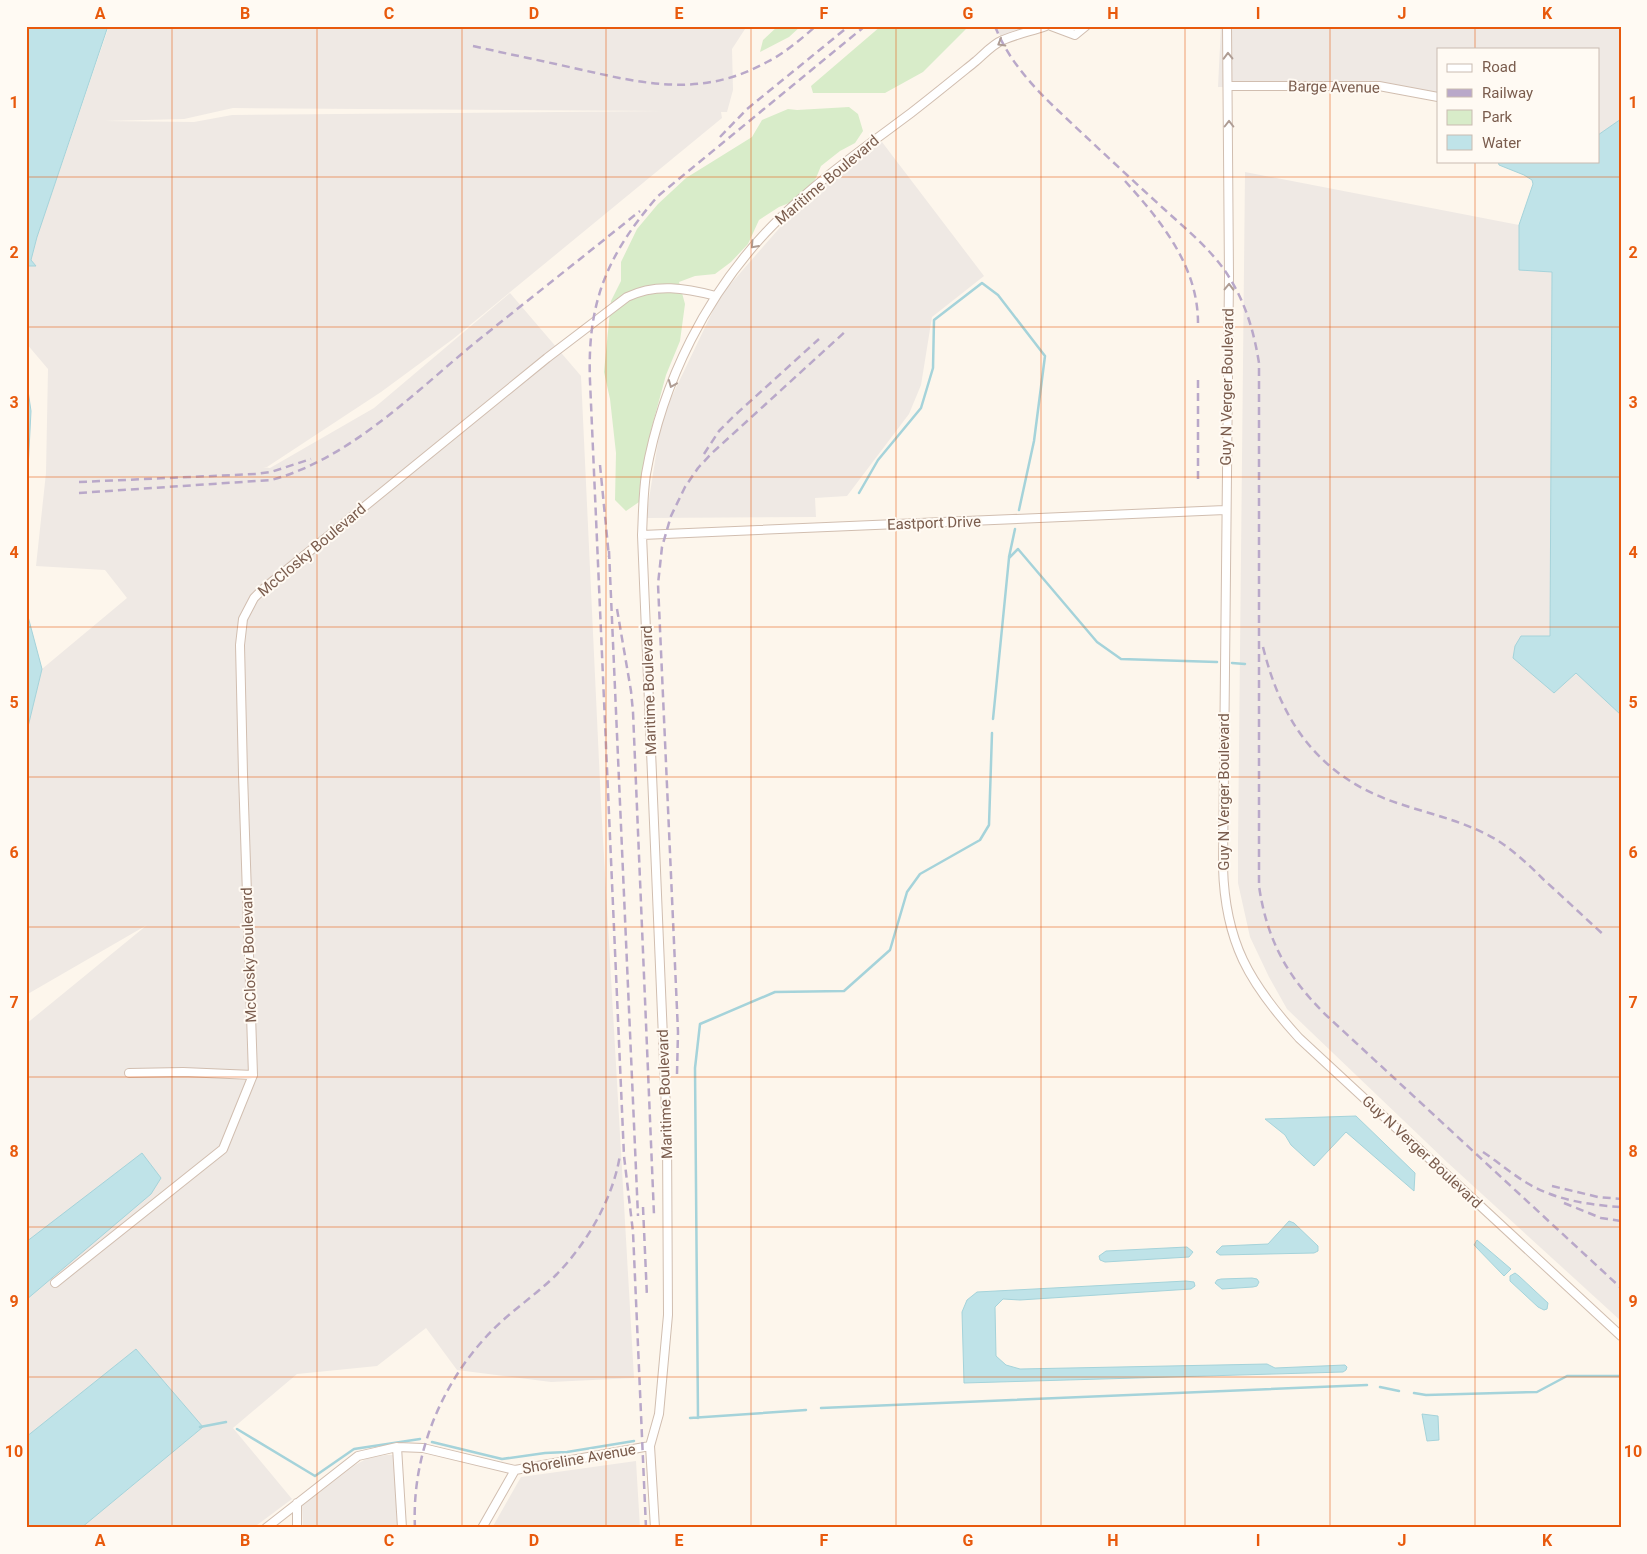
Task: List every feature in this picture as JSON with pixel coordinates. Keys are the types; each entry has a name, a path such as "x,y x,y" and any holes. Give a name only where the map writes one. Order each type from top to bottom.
{"street":[{"name":"Maritime Boulevard","path":"655,1528 650,1446 659,1414 668,1315 667,1134 642,535 646,476 653,440 684,354 716,296 750,249 773,224 828,177 926,102 1001,40 1046,26"},
{"path":"1051,26 1075,35 1086,26"},
{"path":"1062,26 1078,26"},
{"name":"Guy N Verger Boulevard","path":"1228,26 1229,276 1223,874 1227,908 1239,953 1259,991 1299,1038 1621,1336"},
{"name":"Barge Avenue","path":"1229,86 1379,86 1437,97"},
{"name":"McClosky Boulevard","path":"55,1283 223,1149 253,1075 240,645 243,619 254,598 547,358 627,297 638,292 670,287 689,289 716,296"},
{"name":"Eastport Drive","path":"642,535 1226,510"},
{"path":"129,1073 183,1072 253,1075"},
{"name":"Shoreline Avenue","path":"266,1528 358,1456 398,1447 424,1448 515,1470 650,1446"},
{"path":"398,1447 402,1528"},
{"path":"482,1528 515,1470"},
{"path":"297,1503 297,1528"}],"shaded area":[{"path":"109,26 747,26 732,49 733,90 727,112 721,112 722,118 453,339 381,392 267,467 263,467 270,468 374,408 510,293 581,376 601,804 634,1378 551,1382 457,1370 426,1328 377,1366 297,1374 233,1428 292,1499 253,1528 81,1528 203,1427 136,1349 26,1437 26,1024 147,925 26,995 26,735 42,669 127,598 105,570 36,566 46,473 48,369 26,343 26,266 36,266 31,260 37,237","holes":["233,108 665,111 232,115 194,122 104,121 184,119"]},
{"path":"991,26 1041,26 1004,39"},
{"path":"1221,26 1621,26 1621,119 1600,134 1600,48 1437,48 1437,98 1396,89 1218,87"},
{"path":"882,142 984,276 932,317 921,385 909,414 847,496 815,498 816,517 646,518 662,417 720,296 808,197"},
{"path":"1245,172 1519,225 1519,270 1552,271 1550,636 1519,664 1527,668 1554,693 1576,673 1621,715 1621,1321 1448,1163 1287,1009 1250,937 1238,883"},
{"path":"394,1455 397,1528 303,1528 302,1506 355,1465 368,1458"},
{"path":"636,1461 640,1528 492,1528 521,1477"}],"green space":[{"path":"778,26 801,26 789,37 760,52 763,40"},
{"path":"881,26 969,26 923,72 885,93 813,93 811,86"},
{"path":"849,107 858,114 863,131 855,143 840,151 821,166 816,178 802,198 779,207 759,220 748,244 731,262 715,274 695,276 679,282 685,304 680,341 666,375 651,430 640,485 639,502 626,511 615,500 616,453 610,399 604,372 611,301 621,281 621,262 637,229 658,204 686,178 752,137 762,120 788,109"}],"water":[{"path":"26,26 108,26 37,237 31,260 36,266 26,266"},
{"path":"1621,119 1621,715 1576,673 1554,693 1513,658 1515,646 1521,636 1550,636 1552,272 1519,270 1519,225 1533,184 1532,180 1499,165 1498,162 1600,162 1600,134"},
{"path":"26,377 31,411 26,508"},
{"path":"26,609 42,669 26,735"},
{"path":"1356,1116 1415,1173 1414,1191 1346,1132 1314,1166 1291,1145 1285,1135 1265,1119"},
{"path":"142,1153 161,1178 151,1194 26,1300 26,1242"},
{"path":"1289,1221 1294,1223 1318,1246 1318,1251 1314,1253 1220,1255 1216,1252 1222,1246 1268,1244"},
{"path":"1477,1240 1511,1269 1504,1276 1474,1245"},
{"path":"1187,1247 1193,1252 1189,1257 1105,1262 1100,1260 1099,1256 1106,1251"},
{"path":"1515,1273 1548,1303 1547,1309 1544,1310 1538,1307 1510,1281 1510,1276"},
{"path":"1221,1279 1257,1279 1259,1282 1257,1286 1222,1289 1215,1283"},
{"path":"1194,1282 1195,1286 1191,1289 1020,1300 1003,1299 995,1307 996,1356 1006,1365 1020,1369 1267,1364 1275,1368 1345,1365 1347,1367 1346,1370 1343,1372 964,1383 962,1312 967,1300 977,1292"},
{"path":"136,1349 203,1427 81,1528 26,1528 26,1437"},
{"path":"1422,1414 1438,1416 1439,1440 1427,1441"}],"waterway":[{"path":"859,493 878,460 921,408 933,368 934,320 982,283 998,295 1045,356 1034,441 1019,510"},
{"path":"1009,557 1015,529"},
{"path":"993,719 1009,558 1018,549 1097,642 1121,659 1217,662"},
{"path":"1232,663 1245,664"},
{"path":"698,1418 695,1068 700,1024 775,992 844,991 890,950 907,892 920,874 980,840 989,825 992,733"},
{"path":"1414,1393 1426,1395 1537,1392 1567,1376 1621,1376"},
{"path":"821,1408 1367,1385"},
{"path":"1380,1387 1399,1391"},
{"path":"690,1418 806,1410"},
{"path":"200,1427 226,1422"},
{"path":"237,1429 315,1476 354,1449 420,1439"},
{"path":"432,1442 502,1459 567,1452 634,1441"}],"railway":[{"path":"473,46 650,83 696,84 743,73 767,62 799,41 816,26"},
{"path":"720,137 747,109 849,26"},
{"path":"646,1528 633,1232 624,1156 590,381 592,327 597,303 613,260 625,239 658,196 865,26"},
{"path":"995,26 1016,65 1035,87 1055,108 1190,233 1223,267 1240,297 1255,340 1259,363 1259,886 1268,924 1281,957 1290,973 1327,1016 1621,1288"},
{"path":"1125,181 1152,212 1175,246 1192,282 1198,323"},
{"path":"79,493 271,480 299,471 326,458 377,424 640,211"},
{"path":"677,1074 678,1032 658,584 662,547 671,516 685,487 698,468 847,330"},
{"path":"704,454 719,431 819,339"},
{"path":"1198,380 1198,483"},
{"path":"79,482 256,474 271,472 311,459"},
{"path":"600,465 609,557"},
{"path":"609,551 638,1216"},
{"path":"617,609 633,712 654,1215"},
{"path":"1263,647 1271,675 1293,723 1308,744 1326,763 1346,778 1370,792 1397,803 1461,823 1497,840 1521,858 1605,936"},
{"path":"1483,1152 1521,1179 1549,1194 1585,1203 1621,1207"},
{"path":"415,1528 415,1499 419,1470 426,1442 448,1389 464,1364 482,1342 502,1321 557,1274 579,1249 605,1204 617,1171 620,1155"},
{"path":"1552,1186 1598,1197 1621,1199"},
{"path":"1564,1203 1601,1218 1621,1221"},
{"path":"643,1207 647,1297"}]}
